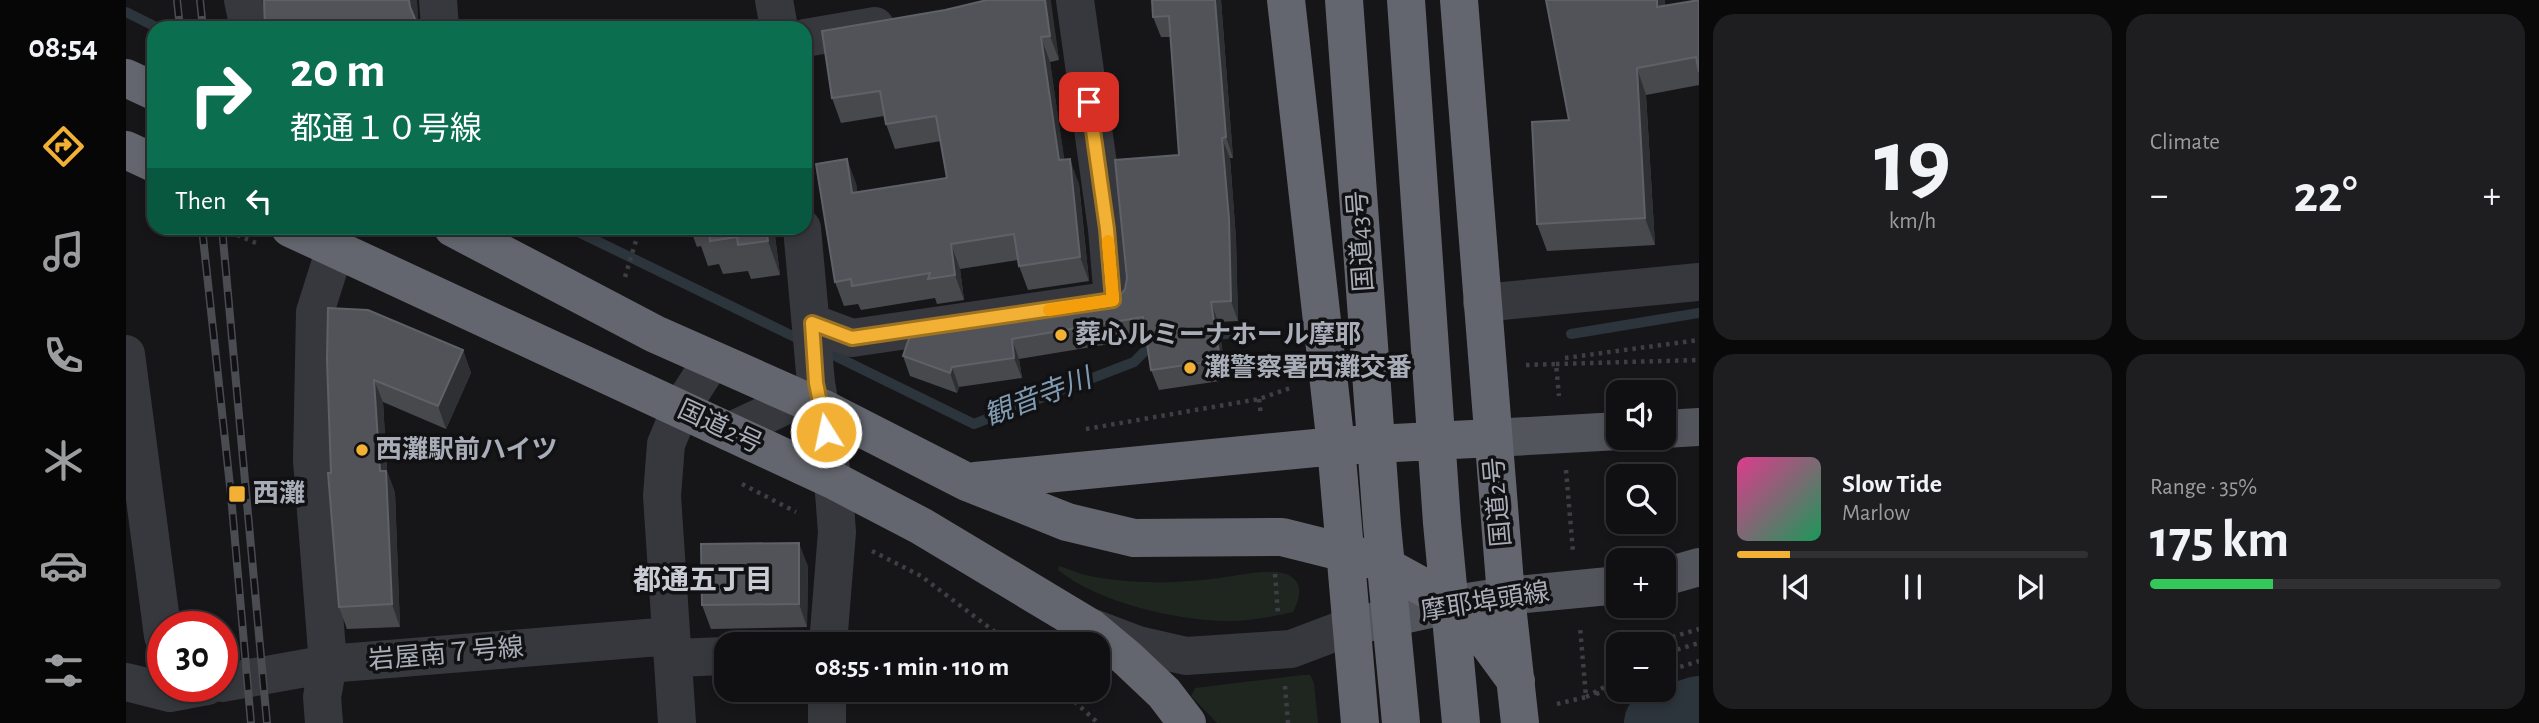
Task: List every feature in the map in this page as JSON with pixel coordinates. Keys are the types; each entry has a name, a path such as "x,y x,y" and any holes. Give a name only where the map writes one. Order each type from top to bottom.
{"highway":[{"path":"1286,0 1336,446 1360,723"},
{"name":"国道43号","path":"1343,0 1382,525 1401,723"},
{"path":"1406,0 1442,523 1461,723"},
{"path":"1459,0 1492,438"},
{"path":"126,78 147,88"},
{"path":"126,150 147,160"},
{"name":"国道2号","path":"305,235 631,388 681,408 833,480 920,526 1091,628 1127,657 1164,693 1187,723"},
{"path":"466,235 655,334 712,360 813,373 967,482 1067,522 1133,538 1282,537 1374,560 1436,594 1486,640 1516,681"},
{"name":"国道2号","path":"967,482 1336,446 1492,438 1520,723"}],"main road":[{"path":"1676,428 1699,427"},
{"path":"1492,438 1606,432"},
{"path":"1676,574 1699,567"},
{"name":"摩耶埠頭線","path":"1352,626 1448,605 1506,596 1606,586"}],"street":[{"path":"243,0 248,21"},
{"path":"438,0 440,21"},
{"path":"774,0 778,21"},
{"path":"729,432 813,373 852,338 1113,300 1107,229 1075,0"},
{"path":"812,37 910,19"},
{"path":"803,235 813,373 833,480 837,532 829,632"},
{"path":"324,723 322,697 328,663 312,460 314,312 335,249"},
{"path":"1482,303 1699,282"},
{"path":"126,354 160,611"},
{"path":"677,723 662,496 666,444 681,408 712,360"},
{"path":"1091,628 1147,647 1186,656 1291,649 1352,626"},
{"name":"岩屋南７号線","path":"238,680 328,663 672,647 714,654"},
{"path":"126,682 147,691"},
{"path":"827,702 827,723"}],"path":[{"path":"624,280 638,235"},
{"path":"1565,358 1699,340"},
{"path":"1556,364 1699,360"},
{"path":"1084,429 1259,399"},
{"path":"1676,636 1699,629"},
{"path":"1676,650 1699,643"},
{"path":"1676,668 1699,661"},
{"path":"1606,686 1586,697 1606,691"},
{"path":"1075,702 1098,723"}],"shaded area":[{"path":"1059,566 1101,578 1152,582 1278,572 1293,578 1299,595 1293,612 1277,616 1228,621 1185,618 1115,600 1074,581 1058,570"},
{"path":"1310,675 1314,683 1318,723 1217,723 1191,696 1195,688"}],"building":[{"path":"264,0 409,0 415,19 415,21 265,21"},
{"path":"987,0 1045,0 1050,36 1041,37 1059,160 1070,159 1080,257 1019,266 1014,234 951,244 955,275 928,279 930,273 852,286 851,279 835,282 816,164 847,159 852,193 947,178 936,116 886,124 880,91 832,98 822,31"},
{"path":"1152,0 1215,0 1226,137 1222,138 1229,219 1231,301 1211,302 1220,360 1151,370 1143,317 1012,339 1014,358 952,367 950,373 903,356 912,330 1109,301 1118,298 1125,289 1127,278 1115,160 1179,155 1169,16 1153,17"},
{"path":"1546,0 1657,0 1657,7 1699,0 1699,72 1696,57 1637,68 1645,218 1537,224 1532,122 1569,120"},
{"path":"709,235 767,235 768,241 738,245 737,237 710,241"},
{"path":"328,308 368,310 463,350 438,406 374,380 380,471 386,471 392,604 339,607 328,473 331,473"},
{"path":"799,543 799,604 702,605 701,544"}],"waterway":[{"name":"観音寺川","path":"126,12 147,22"},
{"name":"観音寺川","path":"584,235 803,341"},
{"name":"観音寺川","path":"1571,334 1699,313"},
{"name":"観音寺川","path":"1209,335 1244,333"},
{"name":"観音寺川","path":"821,349 974,424 1134,362 1158,338"},
{"path":"1658,723 1699,710"}],"railway":[{"path":"177,0 179,21"},
{"path":"200,0 202,21"},
{"path":"203,235 231,495 251,723"},
{"path":"223,235 267,723"}],"slow traffic":[{"path":"1049,310 1113,300 1108,241"}],"place":[{"name":"葬心ルミーナホール摩耶","path":"1061,335"},
{"name":"灘警察署西灘交番","path":"1190,368"},
{"name":"西灘駅前ハイツ","path":"362,450"},
{"name":"西灘","path":"237,494"}],"district":[{"name":"都通五丁目","path":"703,581"}],"route":[{"path":"826,432 816,383 812,323 852,338 1113,300 1107,229 1089,102"}]}
